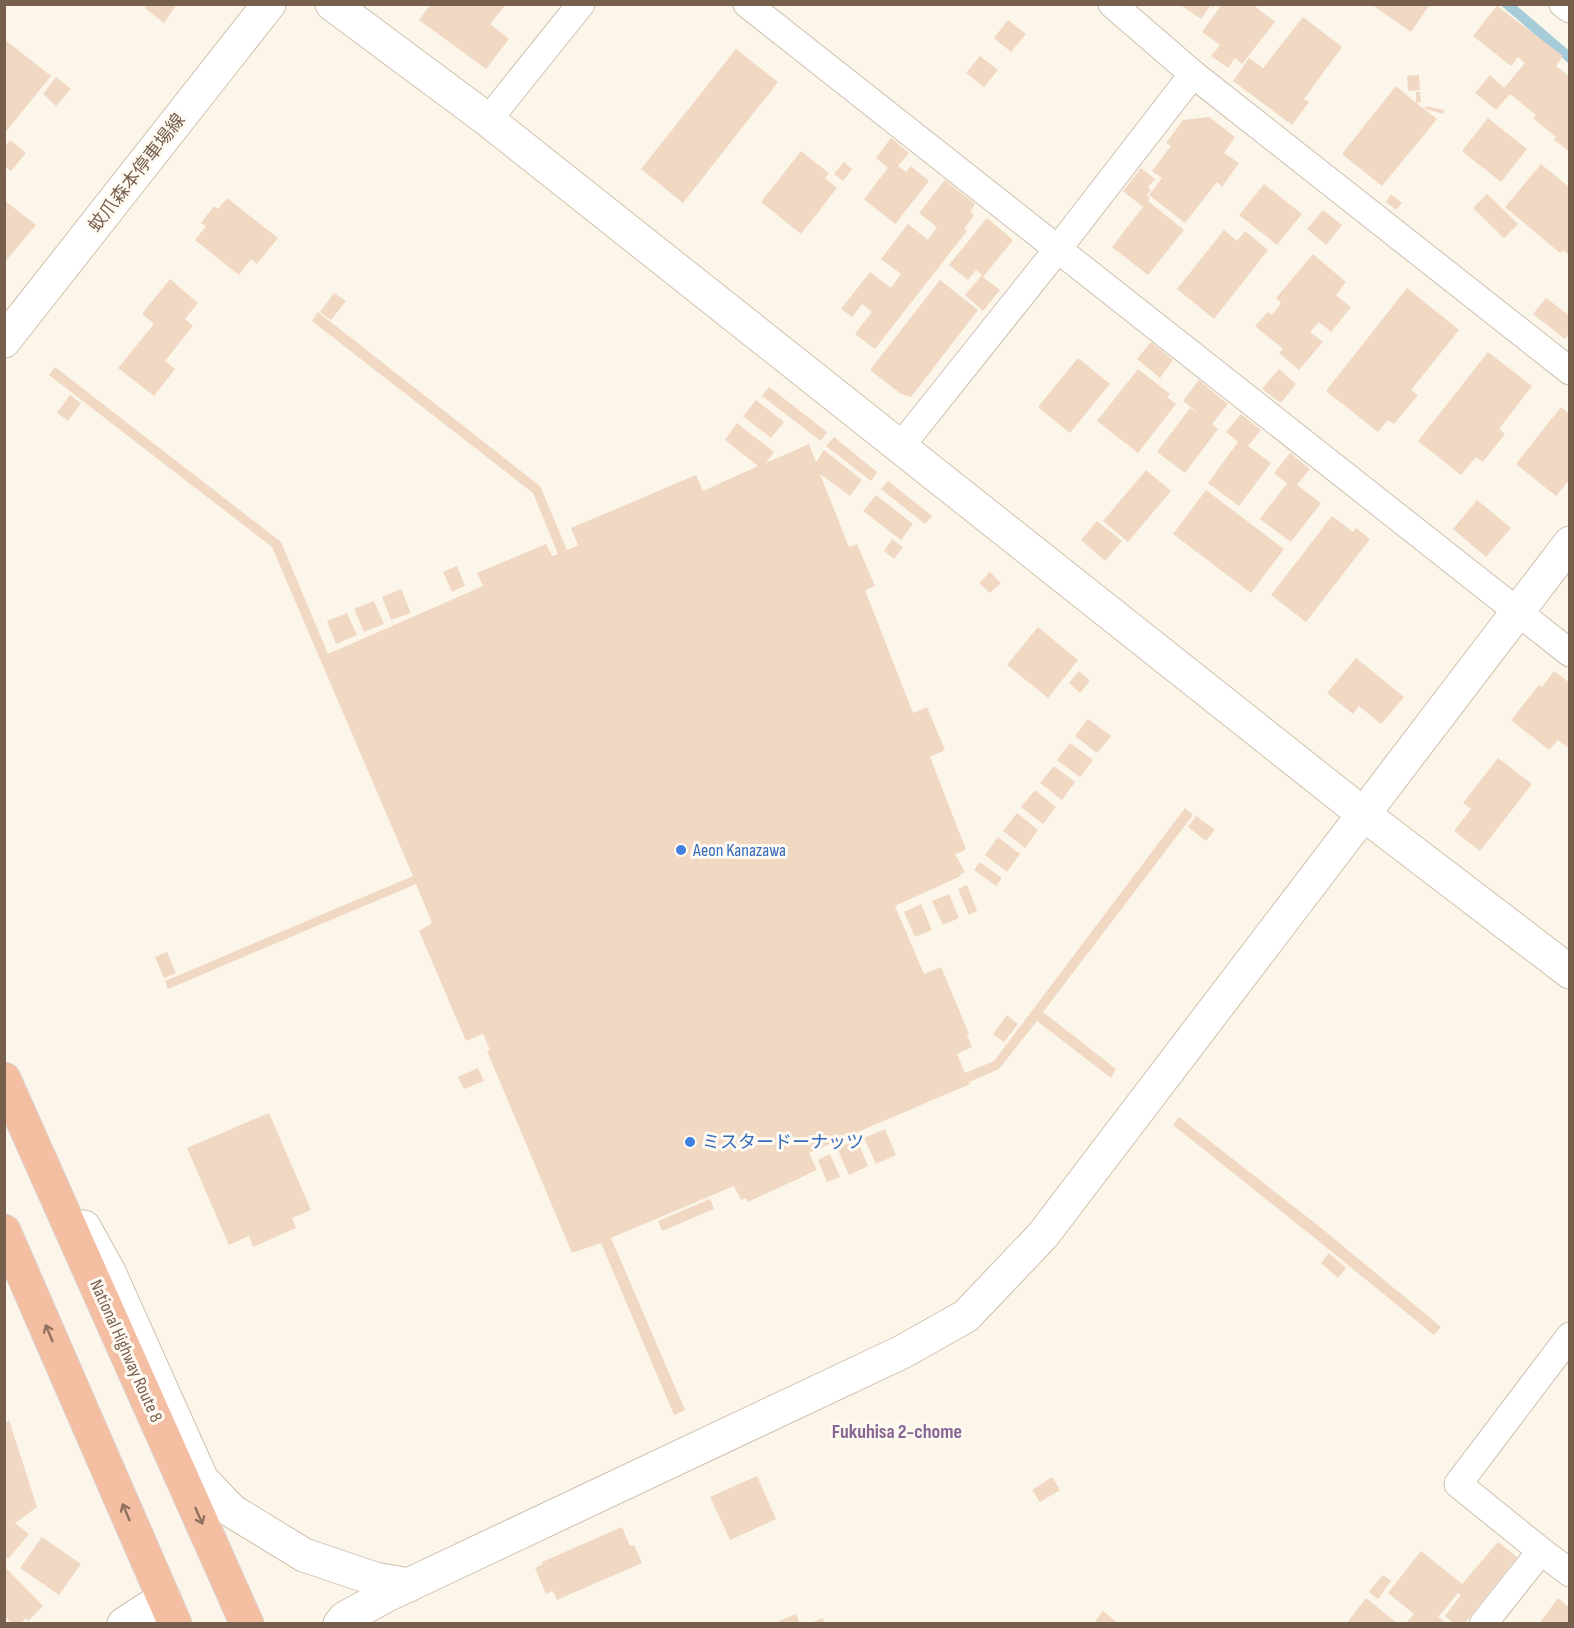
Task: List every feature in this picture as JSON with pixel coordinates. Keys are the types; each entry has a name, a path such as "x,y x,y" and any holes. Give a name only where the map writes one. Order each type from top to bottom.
{"highway":[{"name":"National Highway Route 8","path":"10,1090 247,1623"},
{"path":"4,1231 169,1611"}],"street":[{"name":"蚊爪森本停車場線","path":"6,337 269,4"},
{"path":"332,4 488,120 1362,813 1569,972"},
{"path":"488,120 581,4"},
{"path":"747,4 1569,654"},
{"path":"1112,4 1192,74 1569,371"},
{"path":"1563,4 1569,9"},
{"path":"900,447 1057,250 1192,74"},
{"path":"340,1623 345,1618 410,1584 902,1352 966,1316 1043,1235 1569,543"},
{"path":"10,1090 109,1272 202,1480 232,1511 304,1555 375,1579 410,1584"},
{"path":"1569,1336 1458,1484 1569,1573"},
{"path":"1483,1623 1541,1551"},
{"path":"124,1623 169,1611"}],"building":[{"path":"147,4 177,4 164,23 145,8"},
{"path":"431,4 506,4 490,24 509,39 486,69 419,20"},
{"path":"1179,4 1215,4 1213,8 1210,6 1201,19"},
{"path":"1222,4 1258,4 1256,7 1275,22 1242,64 1235,58 1228,68 1211,56 1220,45 1202,32"},
{"path":"1371,4 1430,4 1411,32"},
{"path":"1497,6 1563,56 1556,66 1570,77 1570,152 1554,140 1556,137 1533,118 1536,115 1510,94 1496,110 1475,93 1490,75 1504,88 1525,63 1518,57 1511,66 1473,36"},
{"path":"1303,17 1342,47 1304,99 1309,102 1292,125 1233,81 1249,58 1263,68"},
{"path":"1008,20 1026,34 1011,52 994,38"},
{"path":"4,39 51,76 4,134"},
{"path":"736,49 778,82 683,203 641,169"},
{"path":"980,56 998,70 984,87 966,73"},
{"path":"1419,75 1420,90 1408,91 1407,76"},
{"path":"56,77 71,89 56,106 43,94"},
{"path":"1396,86 1437,119 1382,186 1342,154"},
{"path":"1416,92 1420,92 1421,102 1416,103"},
{"path":"1426,106 1444,110 1443,114 1425,109"},
{"path":"1209,117 1235,137 1224,153 1239,163 1222,187 1217,182 1185,223 1149,195 1162,178 1152,171 1171,146 1166,143 1183,120"},
{"path":"1488,118 1527,149 1501,182 1462,151"},
{"path":"891,138 909,153 898,166 906,172 911,166 929,181 895,224 864,199 888,168 876,158"},
{"path":"10,140 26,153 11,171 4,166 4,147"},
{"path":"801,151 829,173 825,178 837,188 801,234 761,202"},
{"path":"844,162 852,169 843,181 834,174"},
{"path":"1541,164 1570,188 1570,256 1563,250 1560,253 1505,207"},
{"path":"1141,168 1155,179 1148,187 1151,190 1147,195 1150,198 1148,201 1184,230 1148,275 1112,247 1143,207 1123,191"},
{"path":"945,180 975,204 970,212 974,215 964,229 967,231 875,349 855,334 872,312 862,304 852,317 841,309 870,272 891,288 901,274 881,259 908,224 928,240 937,227 919,213"},
{"path":"1264,184 1302,214 1277,245 1239,215"},
{"path":"1391,194 1402,203 1396,210 1386,202"},
{"path":"1487,194 1518,224 1504,238 1473,208"},
{"path":"227,198 278,238 257,264 251,259 239,275 195,240 206,226 201,223 214,206 218,209"},
{"path":"4,200 36,225 4,263"},
{"path":"1323,210 1342,225 1326,245 1307,229"},
{"path":"987,218 1013,240 983,277 1000,290 983,311 965,295 982,275 976,270 968,280 949,265"},
{"path":"1224,230 1237,241 1245,231 1268,250 1214,319 1177,289"},
{"path":"1313,254 1346,282 1336,295 1351,307 1331,332 1319,322 1310,332 1323,342 1299,370 1279,353 1283,349 1255,326 1268,312 1272,315 1281,303 1276,298"},
{"path":"170,279 198,303 185,319 193,326 165,361 175,369 154,396 118,368 154,324 142,314"},
{"path":"940,280 978,310 911,397 901,394 870,370"},
{"path":"1407,288 1459,330 1411,390 1418,395 1394,424 1388,420 1378,432 1326,391"},
{"path":"334,293 346,301 331,320 320,312"},
{"path":"1546,298 1570,316 1570,332 1565,339 1533,314"},
{"name":"Aeon Kanazawa","path":"318,312 540,486 567,550 578,545 571,528 696,475 703,491 758,466 725,440 737,423 774,452 766,463 809,444 816,462 824,450 862,480 850,496 820,474 849,547 857,544 875,586 865,590 913,713 927,707 945,750 930,757 965,847 965,850 955,854 965,872 960,874 961,876 895,906 924,974 941,967 969,1034 967,1035 972,1047 957,1054 965,1073 994,1061 1185,808 1193,815 1043,1012 1116,1069 1111,1078 1037,1021 999,1069 969,1082 970,1084 809,1153 817,1170 748,1202 746,1198 741,1200 734,1186 611,1238 685,1410 674,1415 601,1243 572,1253 487,1051 490,1050 483,1034 466,1041 419,931 432,923 416,884 168,989 165,981 413,876 272,547 49,375 55,367 281,542 328,654 483,586 477,573 546,544 552,556 558,554 533,493 312,321"},
{"path":"1151,342 1173,360 1160,378 1137,359"},
{"path":"1488,352 1532,386 1499,429 1505,434 1483,462 1476,457 1461,475 1418,441"},
{"path":"1078,358 1110,384 1070,433 1038,407"},
{"path":"1138,369 1170,394 1167,397 1176,404 1138,453 1097,421"},
{"path":"1279,369 1296,384 1281,403 1262,389"},
{"path":"1199,380 1228,404 1212,424 1218,429 1185,473 1157,452 1190,408 1202,416 1183,401"},
{"path":"769,387 827,432 821,441 762,396"},
{"path":"70,395 81,403 68,421 57,413"},
{"path":"756,400 784,422 771,438 743,416"},
{"path":"1561,407 1570,414 1570,479 1556,496 1516,464"},
{"path":"1241,414 1261,430 1248,446 1271,463 1239,506 1208,483 1238,442 1226,432"},
{"path":"834,437 877,472 871,481 826,446"},
{"path":"1290,453 1310,469 1297,485 1321,503 1291,542 1260,519 1287,483 1274,473"},
{"path":"1146,470 1171,491 1128,542 1103,521"},
{"path":"888,481 932,516 925,524 881,489"},
{"path":"1206,490 1284,549 1251,593 1173,534"},
{"path":"876,495 913,524 901,540 863,511"},
{"path":"1477,500 1511,528 1486,557 1453,529"},
{"path":"1332,516 1353,532 1356,528 1370,539 1306,622 1271,595"},
{"path":"1097,521 1122,541 1105,561 1081,540"},
{"path":"892,539 903,547 894,559 884,551"},
{"path":"457,566 465,586 452,592 443,572"},
{"path":"990,572 1001,583 990,593 979,583"},
{"path":"401,589 411,613 391,620 382,597"},
{"path":"374,601 384,624 364,632 354,609"},
{"path":"347,613 357,635 336,644 327,621"},
{"path":"1038,627 1078,660 1048,698 1007,665"},
{"path":"1356,658 1404,697 1381,724 1359,706 1353,714 1327,693"},
{"path":"1079,671 1090,681 1080,693 1069,683"},
{"path":"1554,671 1570,683 1570,745 1567,747 1558,740 1549,750 1511,720 1539,685 1542,687"},
{"path":"1088,719 1111,736 1097,753 1075,736"},
{"path":"1070,743 1093,760 1080,777 1057,760"},
{"path":"1498,758 1532,784 1480,851 1454,831 1471,809 1463,803"},
{"path":"1054,766 1075,782 1062,800 1040,783"},
{"path":"1035,790 1056,807 1043,824 1021,807"},
{"path":"1017,813 1038,830 1025,848 1003,831"},
{"path":"1196,816 1215,830 1206,841 1188,827"},
{"path":"998,837 1020,854 1007,872 985,855"},
{"path":"980,862 1002,878 996,886 974,870"},
{"path":"967,885 977,911 969,915 958,889"},
{"path":"949,894 959,918 943,925 932,901"},
{"path":"921,904 932,930 915,937 904,912"},
{"path":"167,952 176,973 164,978 155,957"},
{"path":"1007,1015 1018,1024 1004,1042 993,1034"},
{"path":"478,1068 484,1081 464,1089 458,1077"},
{"path":"269,1113 311,1210 292,1218 296,1228 253,1247 249,1236 229,1245 187,1148"},
{"path":"1179,1117 1320,1227 1441,1327 1434,1335 1173,1125"},
{"path":"885,1129 896,1155 876,1164 864,1138"},
{"path":"857,1140 868,1166 849,1175 837,1148"},
{"path":"830,1154 840,1177 827,1182 818,1160"},
{"path":"710,1199 714,1209 662,1231 658,1221"},
{"path":"1329,1253 1346,1268 1338,1278 1321,1263"},
{"path":"9,1420 37,1507 15,1523 29,1534 8,1559 4,1555 4,1425"},
{"path":"757,1476 776,1519 730,1540 710,1497"},
{"path":"1052,1477 1060,1490 1040,1502 1032,1490"},
{"path":"622,1527 630,1546 634,1545 642,1563 557,1600 553,1591 546,1594 535,1568 543,1564 542,1562"},
{"path":"42,1537 81,1564 59,1595 20,1568"},
{"path":"1498,1542 1517,1557 1464,1624 1455,1624 1445,1616 1461,1595 1458,1593 1438,1617 1447,1624 1407,1622 1414,1614 1388,1593 1421,1551 1462,1584"},
{"path":"7,1569 43,1606 28,1621 26,1618 20,1624 12,1624 4,1615 4,1571"},
{"path":"1383,1575 1391,1581 1378,1599 1369,1592"},
{"path":"1366,1598 1398,1624 1346,1624"},
{"path":"1558,1598 1570,1608 1570,1624 1539,1624"},
{"path":"1103,1611 1119,1624 1093,1624"},
{"path":"796,1614 800,1624 774,1624 774,1623"},
{"path":"823,1618 825,1624 810,1624 810,1623"}],"waterway":[{"path":"1507,4 1570,58"}],"place":[{"name":"Aeon Kanazawa","path":"681,850"},
{"name":"ミスタードーナッツ","path":"690,1142"}],"district":[{"name":"Fukuhisa 2-chome","path":"897,1432"}]}
